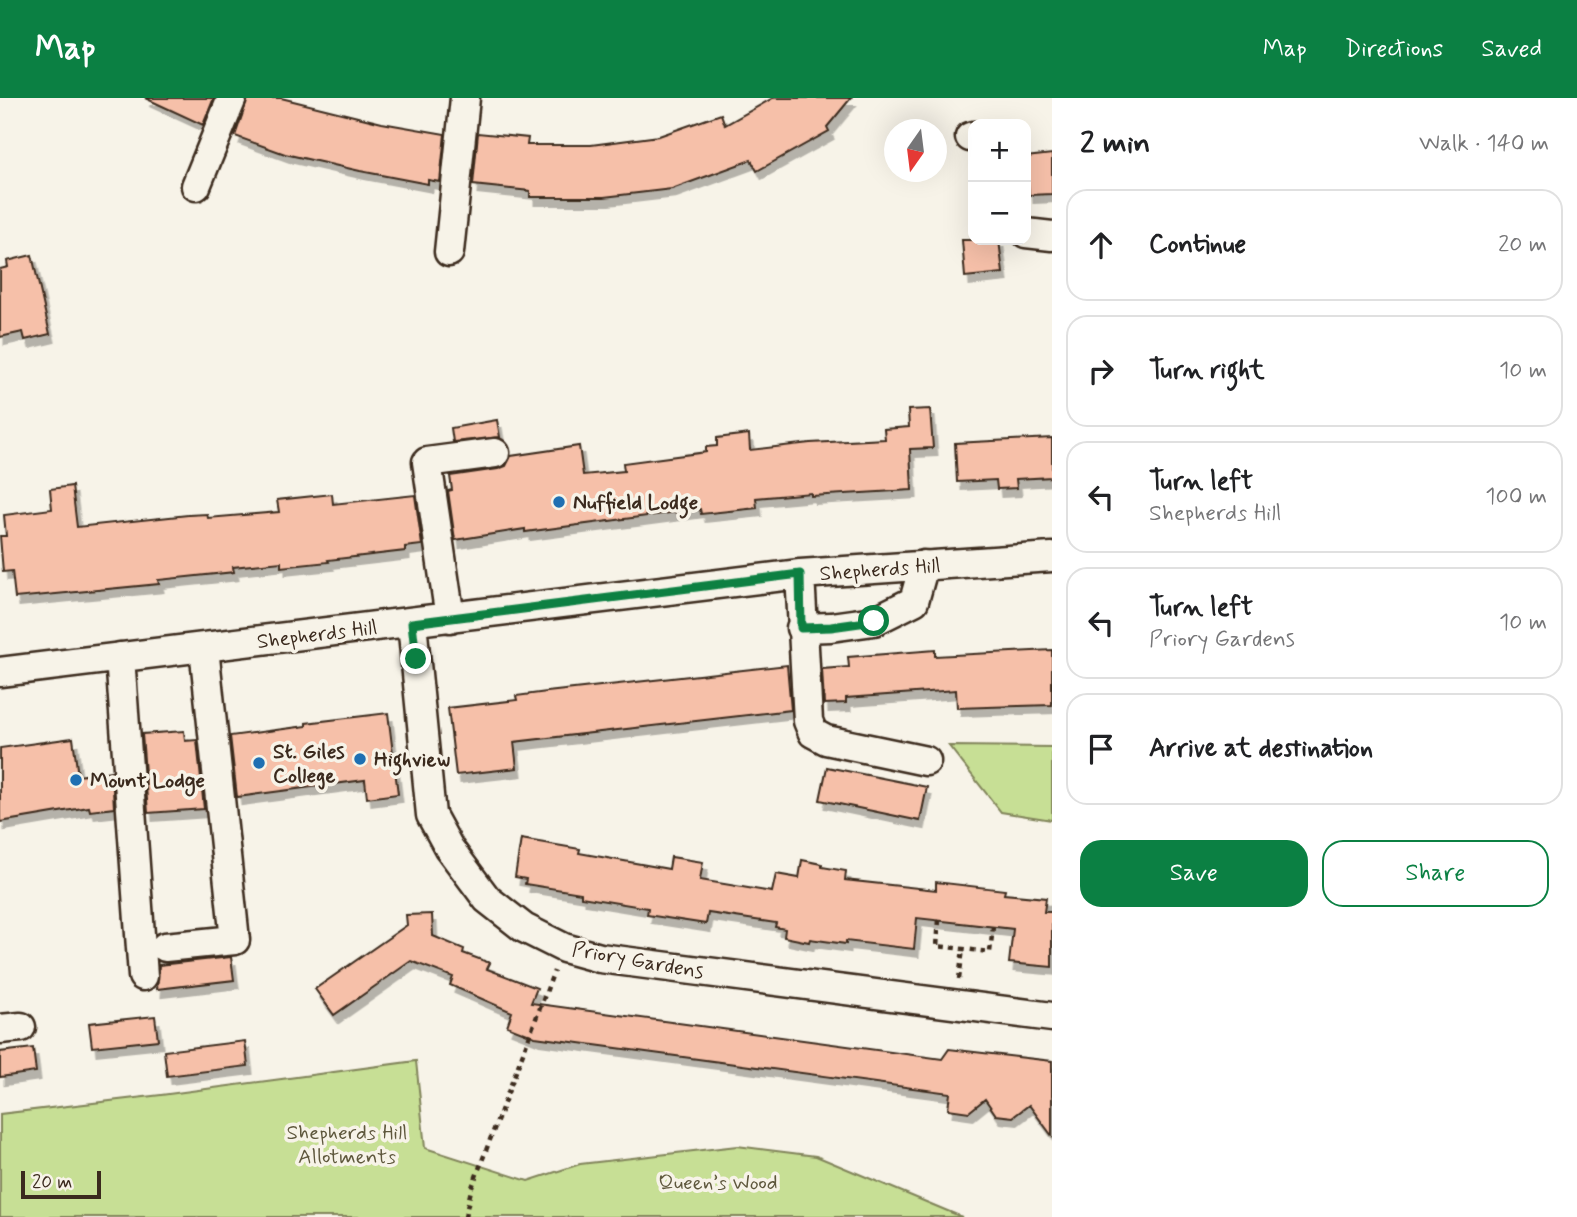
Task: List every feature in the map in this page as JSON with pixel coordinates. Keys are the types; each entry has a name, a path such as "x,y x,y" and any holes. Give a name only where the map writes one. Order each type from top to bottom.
{"street":[{"path":"196,186 232,98"},
{"path":"449,252 465,98"},
{"path":"1031,234 1052,236"},
{"path":"450,618 427,463 495,453"},
{"name":"Shepherds Hill","path":"0,672 800,574 1052,557"},
{"path":"801,628 874,621 914,601 924,565"},
{"path":"800,574 808,721 813,733 825,740 926,761"},
{"name":"Priory Gardens","path":"412,623 431,815 449,848 487,899 524,928 564,948 600,958 1052,1017"},
{"path":"165,947 234,940 204,648"},
{"path":"120,657 144,976"}],"path":[{"path":"939,920 937,946 990,952 993,927"},
{"path":"960,975 963,949"},
{"path":"465,1217 471,1190 552,974"}],"green space":[{"path":"949,746 1052,747 1052,820 1001,812"},
{"name":"Shepherds Hill Allotments","path":"416,1061 425,1148 528,1181 580,1164 737,1146 816,1156 962,1217 0,1217 0,1114"}],"building":[{"path":"145,98 214,98 203,125"},
{"path":"248,98 281,98 382,123 445,134 440,182 428,180 428,184 360,171 285,154 235,136"},
{"path":"773,98 851,98 827,127 829,131 757,171 751,160 672,189 604,197 530,197 530,191 473,185 478,133 528,138 527,145 591,145 659,136 721,114 725,125"},
{"path":"1052,154 1052,194 1031,195 1031,156"},
{"path":"962,240 968,240 968,245 1000,245 1003,273 965,277"},
{"path":"32,255 50,334 25,340 23,332 0,337 0,269 8,267 7,261"},
{"path":"930,409 933,448 910,449 912,490 811,496 811,493 756,498 757,508 701,514 700,509 525,532 525,529 455,540 448,491 452,490 450,476 498,469 506,466 511,456 579,446 583,475 624,471 623,463 706,452 706,447 717,446 717,438 749,434 750,450 810,443 885,439 884,429 909,427 908,410"},
{"path":"497,420 500,437 453,442 451,428"},
{"path":"1052,438 1052,477 1016,479 1017,488 997,489 996,480 957,482 955,443"},
{"path":"72,486 77,527 188,515 207,514 208,518 279,512 277,500 332,494 333,504 415,495 422,545 405,547 405,551 328,560 329,562 281,567 281,562 233,567 234,572 158,580 159,584 15,598 12,571 3,572 0,536 6,536 4,515 52,509 50,489"},
{"path":"935,650 935,656 1052,650 1052,705 957,708 956,690 846,698 846,703 824,704 822,669 849,667 848,657"},
{"path":"787,665 791,710 514,742 517,768 456,775 448,708 517,700 516,696 547,692"},
{"path":"388,713 398,794 367,798 365,780 237,797 230,736"},
{"path":"184,731 185,741 197,740 204,809 148,813 142,734"},
{"name":"Mount Lodge","path":"73,738 78,776 112,771 114,808 90,811 89,807 0,822 0,748"},
{"path":"827,767 927,787 920,821 820,800"},
{"path":"521,839 580,849 579,853 669,869 671,857 703,862 700,880 772,892 776,874 799,878 802,860 846,871 845,880 936,890 936,882 1046,898 1044,912 1052,912 1052,967 1009,963 1013,929 917,918 914,949 846,941 846,944 810,939 809,942 784,937 785,929 775,927 776,923 708,913 706,924 647,915 648,908 525,884 526,879 515,877"},
{"path":"432,914 433,936 464,949 463,953 490,963 487,969 537,988 531,1003 942,1059 949,1049 1052,1061 1052,1136 1029,1105 1013,1117 996,1115 985,1099 969,1112 948,1109 950,1093 535,1037 507,1026 512,1012 450,985 453,977 411,961 334,1015 315,989 407,925 406,915"},
{"path":"231,957 234,980 157,989 159,965"},
{"path":"155,1016 158,1040 92,1047 89,1023"},
{"path":"245,1041 248,1066 167,1076 164,1051"},
{"path":"33,1048 36,1072 0,1077 0,1052"}],"place":[{"name":"Nuffield Lodge","path":"559,502"},
{"name":"Highview","path":"360,759"},
{"name":"St. Giles College","path":"259,763"},
{"name":"Mount Lodge","path":"76,780"}],"route":[{"path":"416,659 412,623 800,574 801,628 874,621"}],"park label":[{"name":"Queen’s Wood","path":"718,1182"}]}
